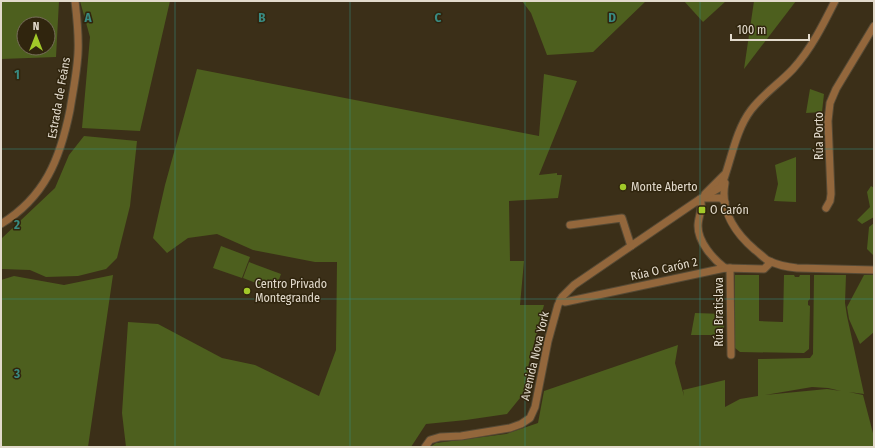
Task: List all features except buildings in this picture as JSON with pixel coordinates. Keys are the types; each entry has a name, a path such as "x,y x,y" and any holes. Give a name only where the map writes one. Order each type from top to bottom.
{"street":[{"name":"Estrada de Feáns","path":"1,224 12,217 40,189 50,174 59,153 66,131 76,79 78,30 75,1"},
{"name":"Avenida Nova York","path":"425,447 430,440 440,437 461,436 510,428 521,424 530,418 535,407 548,342 560,300 574,285 700,198 727,172 740,130 751,110 792,70 809,49 835,1"},
{"name":"Rúa Porto","path":"826,208 830,201 831,194 828,121 830,103 836,89 874,26"},
{"path":"727,172 722,188 732,225 739,235 765,259 785,267 874,270"},
{"path":"712,187 718,186 722,188"},
{"name":"Avenida Nova York","path":"700,198 722,188"},
{"path":"725,202 720,198 700,198 702,204 698,227 700,236 712,257 728,268"},
{"path":"570,225 622,218 631,246"},
{"name":"Rúa O Carón 2","path":"560,300 565,302 728,268 764,269 771,262"},
{"name":"Rúa Bratislava","path":"728,268 731,355"}],"green space":[{"path":"1,1 59,1 56,57 1,59"},
{"path":"80,1 170,1 140,131 82,128 90,37"},
{"path":"522,1 646,1 593,52 547,55 531,13"},
{"path":"684,1 726,1 703,22"},
{"path":"754,1 796,1 744,69"},
{"path":"197,69 539,136 544,74 577,81 539,175 557,173 557,175 562,175 558,198 509,201 510,261 524,261 520,305 544,305 528,367 529,387 507,414 426,424 411,447 126,447 122,413 128,322 158,324 222,358 255,365 319,396 336,350 337,262 315,262 253,250 217,234 188,238 167,253 153,238 165,185"},
{"path":"810,89 824,94 822,112 806,113"},
{"path":"84,136 137,141 130,206 117,258 106,269 78,276 46,277 30,270 1,269 1,239 55,188 69,155"},
{"path":"796,157 796,202 774,201 778,184 775,165"},
{"path":"871,186 874,188 874,217 862,224 857,220 870,207 867,192"},
{"path":"874,223 874,256 867,249 869,227"},
{"path":"221,246 250,257 242,278 213,268"},
{"path":"249,262 281,274 275,290 243,278"},
{"path":"113,275 88,447 1,447 1,280 14,276 64,285"},
{"path":"735,275 759,275 759,321 783,322 784,275 794,275 795,277 799,277 800,275 810,275 810,299 808,301 808,305 810,306 809,349 804,353 740,352 735,348"},
{"path":"814,275 846,275 845,303 864,394 849,392 863,395 874,437 874,447 430,447 436,443 506,434 538,423 544,391 678,345 675,363 684,396 683,390 725,380 725,407 740,399 758,396 758,359 810,358 813,354","holes":["812,387 828,388 841,391 827,389 765,395"]},
{"path":"864,275 874,275 874,332 860,344 849,319 847,307"},
{"path":"695,313 724,314 724,335 691,335"}],"place":[{"name":"Monte Aberto","path":"623,187"},
{"name":"O Carón","path":"702,210"},
{"name":"Centro Privado Montegrande","path":"247,291"}]}
